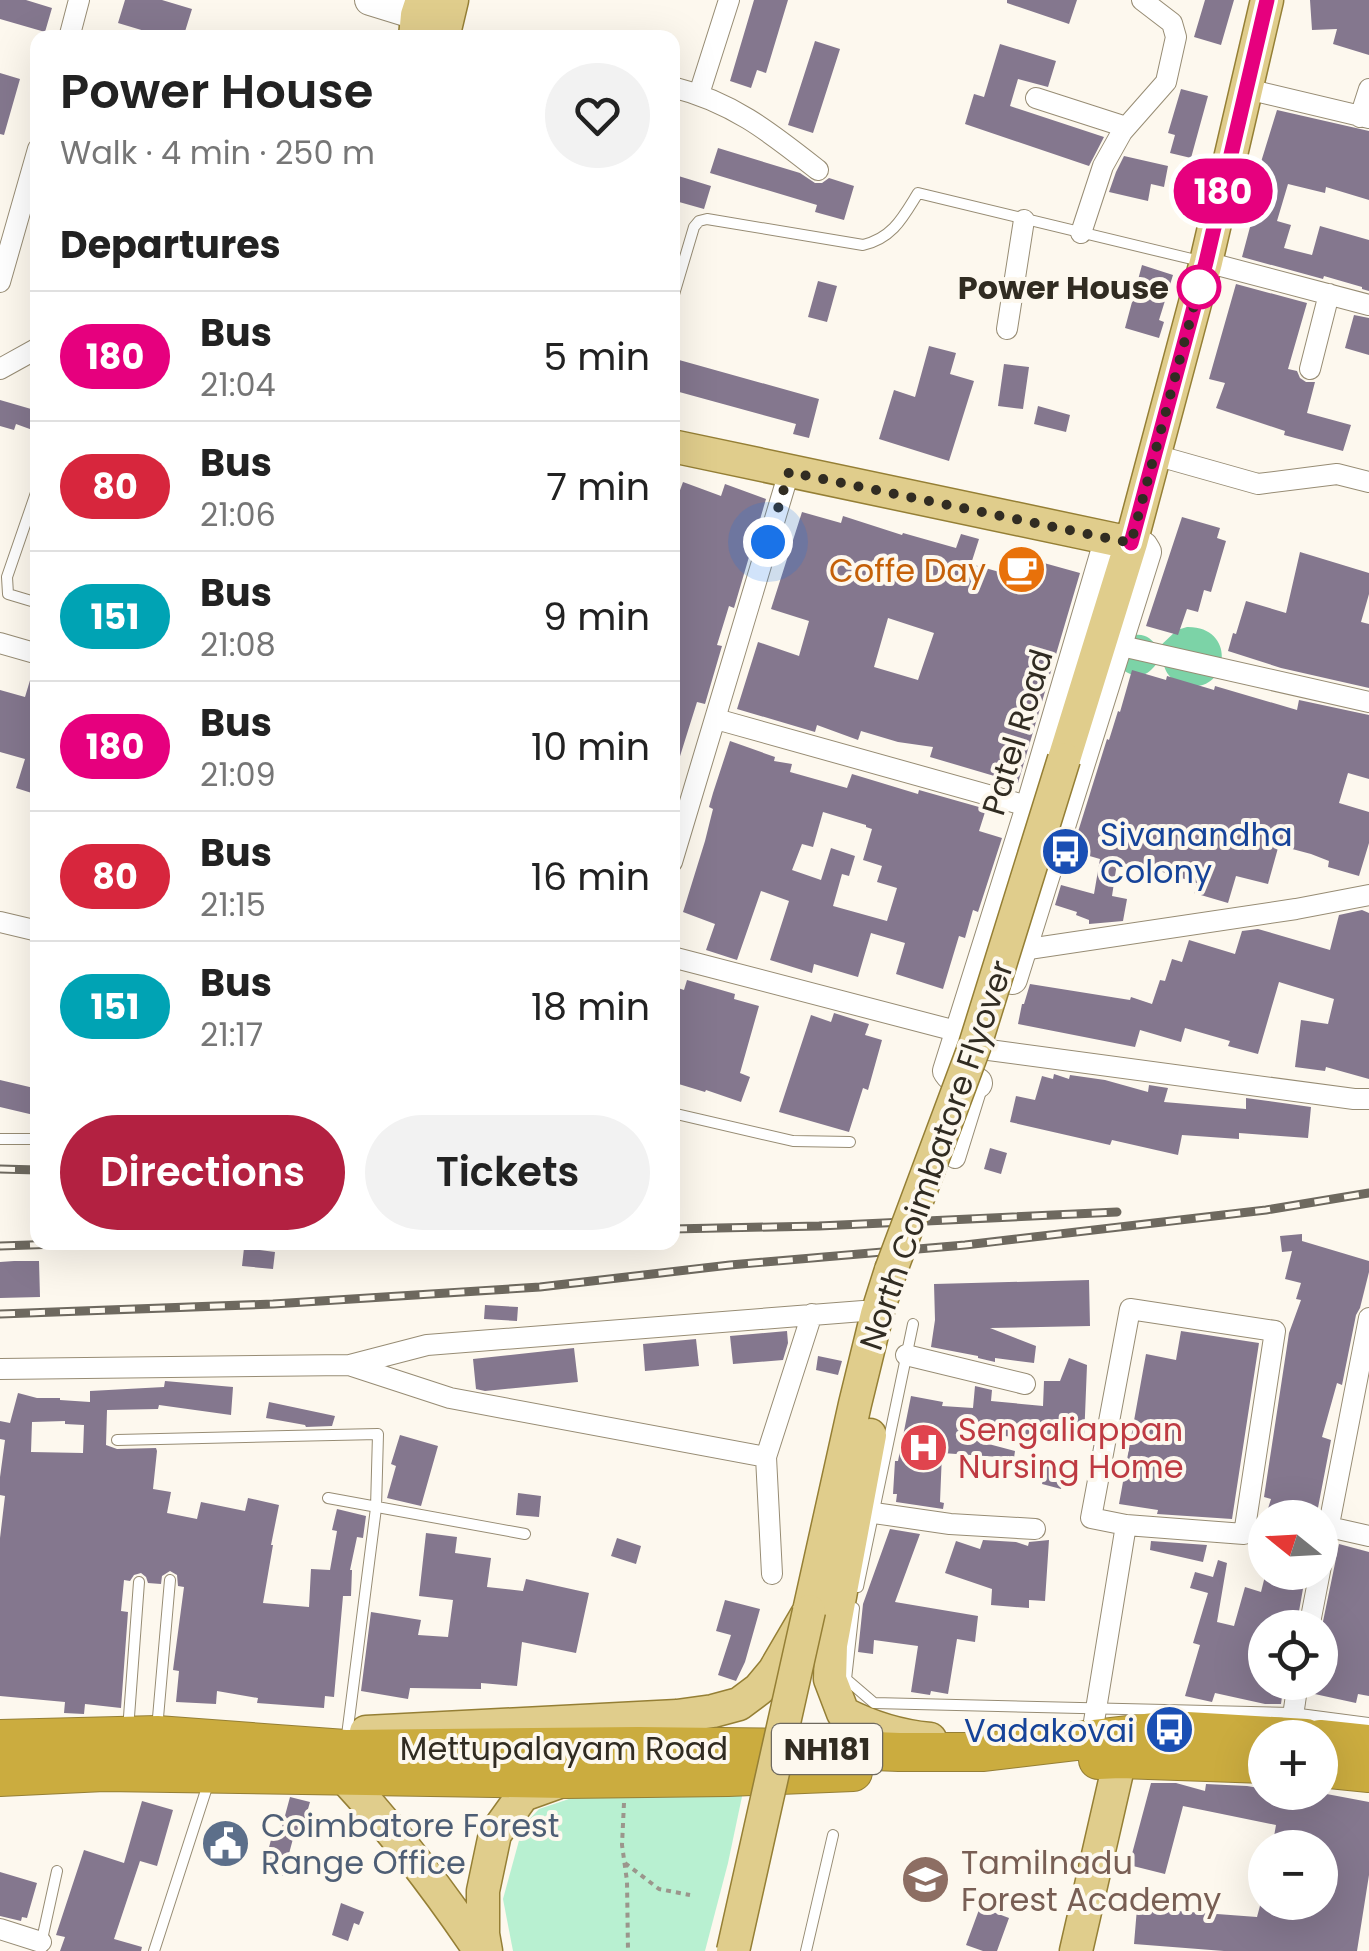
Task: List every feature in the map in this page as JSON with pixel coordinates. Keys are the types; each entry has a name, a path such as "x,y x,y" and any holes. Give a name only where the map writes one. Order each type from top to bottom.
{"highway":[{"name":"Mettupalayam Road","path":"0,1777 104,1772 211,1774 354,1753 638,1746 984,1752 1170,1730 1248,1731"},
{"name":"Mettupalayam Road","path":"0,1739 142,1736 354,1753 566,1779 992,1768 1102,1736 1248,1761"},
{"name":"Mettupalayam Road","path":"1338,1738 1369,1744"},
{"path":"1338,1770 1369,1773"}],"main road":[{"name":"North Coimbatore Flyover","path":"733,1951 877,1314 975,1045 1115,598 1121,541 1154,455 1206,262 1267,0"},
{"path":"680,448 1121,541"},
{"path":"891,1270 898,1286 894,1321 831,1646 830,1679 843,1713 868,1726 903,1737 949,1740 984,1752"},
{"path":"483,1951 398,1841 354,1753 677,1716 739,1704 774,1671 809,1612"},
{"path":"1076,1951 1102,1736"},
{"path":"483,1951 483,1891 496,1834 523,1795 566,1779"}],"street":[{"path":"71,30 80,0"},
{"path":"370,0 432,19"},
{"path":"698,94 729,0"},
{"path":"1081,233 1103,166 1126,127 1166,82 1176,37 1172,23 1142,0"},
{"path":"1247,89 1365,118 1369,89"},
{"path":"680,90 698,94 760,124 818,170"},
{"path":"1036,98 1126,127"},
{"path":"0,282 30,177"},
{"path":"1007,329 1024,220"},
{"path":"1206,262 1369,304"},
{"path":"1310,368 1329,294"},
{"path":"0,369 30,352"},
{"path":"1154,455 1258,484 1337,474 1369,482"},
{"path":"680,836 789,472"},
{"path":"955,1158 1146,552 1144,547 1121,541"},
{"name":"Patel Road","path":"978,1084 949,1072 1031,807 1121,541"},
{"path":"0,643 30,652"},
{"path":"1117,644 1369,702"},
{"path":"716,719 1031,807"},
{"path":"1022,950 1369,895"},
{"path":"0,922 30,929"},
{"path":"680,959 960,1032"},
{"path":"989,1050 1369,1099"},
{"path":"1130,1309 1274,1331 1244,1534 1126,1525 1091,1518 1130,1309"},
{"path":"0,1369 350,1365 428,1346 863,1311"},
{"path":"772,1574 766,1457 812,1314"},
{"path":"1334,1500 1369,1318"},
{"path":"906,1354 1025,1384"},
{"path":"350,1365 450,1398 766,1457"},
{"path":"874,1512 950,1524 1034,1529"},
{"path":"1102,1736 1126,1525"},
{"path":"1338,1529 1369,1536"},
{"path":"0,1930 41,1947"}],"lane":[{"path":"680,275 694,227 707,218 863,245 885,236 904,218 918,194 1206,262"},
{"path":"30,510 6,577 8,594 30,601"},
{"path":"680,1115 792,1141 850,1142"},
{"path":"0,1138 30,1140"},
{"path":"913,1324 853,1612 846,1678 874,1703 1102,1736"},
{"path":"117,1440 378,1434 376,1508 354,1753"},
{"path":"328,1498 525,1534"},
{"path":"142,1736 170,1580"},
{"path":"139,1582 142,1736"},
{"path":"1338,1727 1369,1723"},
{"path":"154,1951 211,1774"},
{"path":"806,1951 833,1835"},
{"path":"41,1947 58,1872"}],"path":[{"path":"626,1779 622,1845 628,1951"},
{"path":"625,1864 659,1889 690,1895"}],"green space":[{"path":"1177,630 1204,630 1215,637 1221,648 1222,660 1211,680 1200,686 1176,681 1166,671 1162,656 1141,676 1123,670 1130,636 1146,636 1158,648"},
{"path":"744,1787 705,1951 513,1951 503,1899 523,1826 539,1809 601,1792"}],"building":[{"path":"0,0 26,0 52,8 46,30 0,19"},
{"path":"125,0 162,0 192,9 185,30 141,30 118,23"},
{"path":"754,0 788,0 766,73 757,70 751,88 730,81"},
{"path":"1007,0 1077,0 1069,24"},
{"path":"1205,0 1234,0 1221,45 1194,37"},
{"path":"1310,0 1369,0 1369,55 1333,44 1337,29 1312,30"},
{"path":"815,41 840,49 813,133 788,125"},
{"path":"1000,44 1056,61 1048,87 1018,79 1010,106 1104,137 1089,166 965,124 974,94 984,97"},
{"path":"0,73 20,79 4,135 0,134"},
{"path":"1181,89 1208,96 1191,158 1170,153 1175,135 1168,133"},
{"path":"1277,110 1369,131 1369,200 1326,187 1325,193 1288,184 1277,221 1291,225 1284,248 1312,255 1320,226 1369,240 1369,291 1242,257 1261,176 1257,175"},
{"path":"718,148 800,173 815,183 829,178 854,186 844,220 815,212 817,205 710,173"},
{"path":"1124,156 1168,166 1164,187 1151,184 1148,201 1109,192"},
{"path":"680,176 711,186 704,209 680,202"},
{"path":"1142,265 1173,275 1159,320 1164,322 1159,338 1125,328"},
{"path":"818,281 837,286 827,322 808,317"},
{"path":"1236,284 1307,303 1288,369 1297,371 1306,382 1315,382 1307,413 1351,425 1343,451 1284,435 1285,431 1216,408 1225,383 1209,379"},
{"path":"1354,315 1369,318 1369,355 1345,348"},
{"path":"929,346 956,353 950,374 974,381 949,461 879,439 894,390 915,397"},
{"path":"680,360 819,399 809,438 793,434 796,424 680,392"},
{"path":"1004,364 1029,367 1023,409 998,406"},
{"path":"0,400 30,409 30,429 16,424 14,430 0,426"},
{"path":"1038,406 1070,415 1066,432 1034,424"},
{"path":"683,482 721,496 725,484 766,499 734,608 729,606 717,645 722,646 705,704 697,702 680,756"},
{"path":"802,512 841,523 843,516 956,548 961,534 979,539 971,564 1003,573 1010,573 1015,555 1080,573 1018,783 930,757 933,747 861,731 858,740 817,725 815,732 737,709 758,642 799,656 809,621 771,609","holes":["888,618 934,633 918,680 874,667"]},
{"path":"1182,517 1220,528 1217,538 1226,541 1211,592 1204,590 1198,612 1187,609 1178,635 1146,626"},
{"path":"1300,552 1369,573 1369,594 1361,622 1369,624 1369,688 1228,651 1246,601 1286,613"},
{"path":"1132,670 1214,690 1215,686 1297,710 1299,700 1369,715 1369,779 1348,773 1339,803 1369,812 1369,843 1359,876 1328,867 1329,861 1311,854 1281,846 1268,884 1236,876 1228,903 1194,893 1197,883 1117,863 1112,896 1127,899 1123,921 1089,924 1077,912 1055,905 1061,885 1094,894 1100,859 1072,851"},
{"path":"30,680 30,792 16,788 25,759 0,752 0,690 25,697"},
{"path":"730,741 775,757 774,761 792,764 790,772 847,788 852,774 986,809 979,831 1002,838 978,912 973,910 965,938 959,936 943,989 896,974 905,943 871,933 858,977 814,964 812,973 770,960 789,901 761,891 737,960 706,950 715,924 683,912","holes":["823,812 872,829 863,860 882,866 877,882 897,888 887,921 833,906 842,874 849,876 855,856 831,848 821,880 792,870 802,844 813,847"]},
{"path":"1362,910 1369,913 1369,1079 1326,1067 1325,1071 1295,1067 1301,1020 1328,1024 1334,999 1279,982 1258,1054 1185,1028 1181,1042 1140,1030 1135,1047 1018,1024 1030,984 1130,1000 1131,997 1152,1004 1172,959 1182,962 1189,940 1235,954 1242,931 1258,929 1330,950 1339,915"},
{"path":"687,980 735,994 734,999 759,1006 740,1073 750,1077 741,1102 680,1084 680,989 684,990"},
{"path":"834,1013 869,1024 865,1035 882,1040 868,1090 863,1088 849,1132 779,1112 811,1015 831,1022"},
{"path":"1054,1074 1069,1079 1070,1075 1105,1080 1148,1092 1149,1085 1168,1088 1164,1102 1246,1109 1246,1098 1311,1107 1308,1138 1239,1133 1239,1139 1182,1135 1178,1155 1112,1140 1110,1145 1010,1122 1016,1096 1035,1100 1042,1076 1053,1079"},
{"path":"0,1080 30,1087 30,1114 0,1107"},
{"path":"990,1148 1007,1153 1001,1174 984,1169"},
{"path":"1302,1234 1302,1241 1369,1261 1342,1385 1337,1383 1322,1437 1331,1440 1319,1500 1264,1497 1289,1333 1301,1300 1296,1299 1301,1283 1285,1279 1292,1251 1282,1252 1280,1236"},
{"path":"244,1250 275,1252 273,1269 242,1266"},
{"path":"39,1261 40,1297 0,1298 0,1262"},
{"path":"1089,1280 1090,1326 990,1328 1036,1346 1034,1363 995,1358 995,1362 931,1347 934,1284"},
{"path":"485,1305 518,1307 517,1321 484,1319"},
{"path":"787,1331 783,1360 733,1364 730,1336"},
{"path":"1181,1331 1259,1343 1232,1519 1157,1514 1158,1510 1119,1504 1146,1354 1176,1360"},
{"path":"696,1339 699,1366 645,1371 643,1344"},
{"path":"574,1348 578,1382 476,1389 473,1359"},
{"path":"818,1356 842,1361 838,1375 816,1370"},
{"path":"1069,1358 1087,1365 1084,1440 982,1435 981,1442 1015,1451 1014,1458 942,1453 943,1509 896,1502 895,1461 911,1396 943,1402 942,1406 973,1408 975,1386 992,1390 991,1401 1043,1406 1044,1381 1060,1381"},
{"path":"165,1381 233,1387 231,1415 159,1405 158,1409 107,1410 106,1445 117,1449 156,1448 153,1489 171,1492 167,1513 197,1519 201,1502 245,1511 248,1498 279,1505 263,1603 309,1607 311,1569 330,1570 337,1509 366,1516 363,1538 357,1537 350,1570 351,1596 343,1596 334,1697 325,1696 324,1708 257,1703 258,1698 217,1691 216,1704 176,1702 179,1671 173,1670 184,1587 178,1586 177,1575 170,1571 162,1576 161,1584 148,1583 141,1573 130,1581 124,1580 121,1611 128,1612 121,1708 85,1704 84,1714 64,1713 65,1702 0,1696 0,1538 5,1496 0,1495 0,1477 5,1440 0,1439 0,1421 10,1423 18,1393 90,1402 90,1391 164,1387","holes":["32,1422 84,1425 83,1453 31,1452"]},
{"path":"269,1402 335,1416 332,1426 306,1427 266,1418"},
{"path":"400,1435 438,1446 421,1506 387,1498"},
{"path":"1048,1460 1067,1465 1061,1489 1042,1484"},
{"path":"518,1493 541,1496 539,1517 516,1515"},
{"path":"890,1529 920,1534 895,1602 978,1616 975,1642 957,1639 948,1694 911,1692 918,1646 874,1640 873,1654 858,1652 863,1604"},
{"path":"426,1533 457,1537 455,1553 491,1558 487,1587 523,1591 526,1579 589,1593 576,1653 522,1642 517,1686 481,1683 481,1689 410,1688 408,1699 361,1691 371,1612 421,1620 418,1635 448,1637 453,1600 419,1596"},
{"path":"617,1538 641,1546 636,1564 611,1556"},
{"path":"983,1540 1028,1546 1029,1542 1049,1540 1045,1601 1029,1600 1029,1608 991,1605 992,1589 945,1573 956,1541 980,1549"},
{"path":"1151,1541 1207,1545 1203,1562 1150,1550"},
{"path":"1339,1544 1369,1552 1369,1696 1358,1694 1356,1703 1338,1699 1338,1610 1325,1610 1330,1590 1338,1590"},
{"path":"1218,1560 1227,1563 1217,1622 1234,1626 1245,1587 1261,1592 1303,1590 1299,1610 1248,1610 1248,1700 1282,1700 1281,1704 1265,1704 1215,1693 1212,1702 1185,1696 1200,1645 1193,1643 1208,1593 1190,1588 1195,1572 1213,1577"},
{"path":"725,1600 760,1609 736,1681 718,1675 731,1635 716,1631"},
{"path":"1151,1783 1176,1783 1205,1791 1206,1784 1248,1786 1248,1810 1338,1810 1338,1796 1369,1802 1369,1875 1357,1951 1224,1951 1134,1944 1137,1908 1248,1916 1248,1920 1338,1920 1338,1830 1275,1830 1276,1825 1183,1806 1165,1874 1129,1865"},
{"path":"290,1797 310,1802 300,1837 294,1835 283,1876 263,1870 272,1836 279,1838"},
{"path":"142,1801 173,1810 157,1866 140,1861 114,1939 142,1947 141,1951 60,1951 65,1937 56,1935 84,1850 124,1863"},
{"path":"0,1872 37,1883 27,1918 22,1917 21,1921 0,1916"},
{"path":"341,1903 364,1912 359,1925 354,1923 348,1941 332,1935"},
{"path":"980,1907 1009,1918 997,1951 966,1945"}],"railway":[{"path":"0,1169 30,1170"},
{"path":"0,1314 273,1304 540,1287 730,1265 965,1245 1266,1210 1369,1193"},
{"path":"680,1229 1117,1212"},
{"path":"0,1246 30,1245"}],"bus line":[{"name":"180","path":"1131,543 1206,262 1267,0"}],"place":[{"name":"Power House","path":"1199,287"},
{"name":"Coffe Day","path":"1021,570"},
{"name":"Sivanandha Colony","path":"1065,852"},
{"name":"Sengaliappan Nursing Home","path":"923,1447"},
{"name":"Vadakovai","path":"1170,1730"},
{"name":"Coimbatore Forest Range Office","path":"226,1843"},
{"name":"Tamilnadu Forest Academy","path":"926,1880"}],"route":[{"path":"768,542 789,472 1131,543 1199,287"}]}
